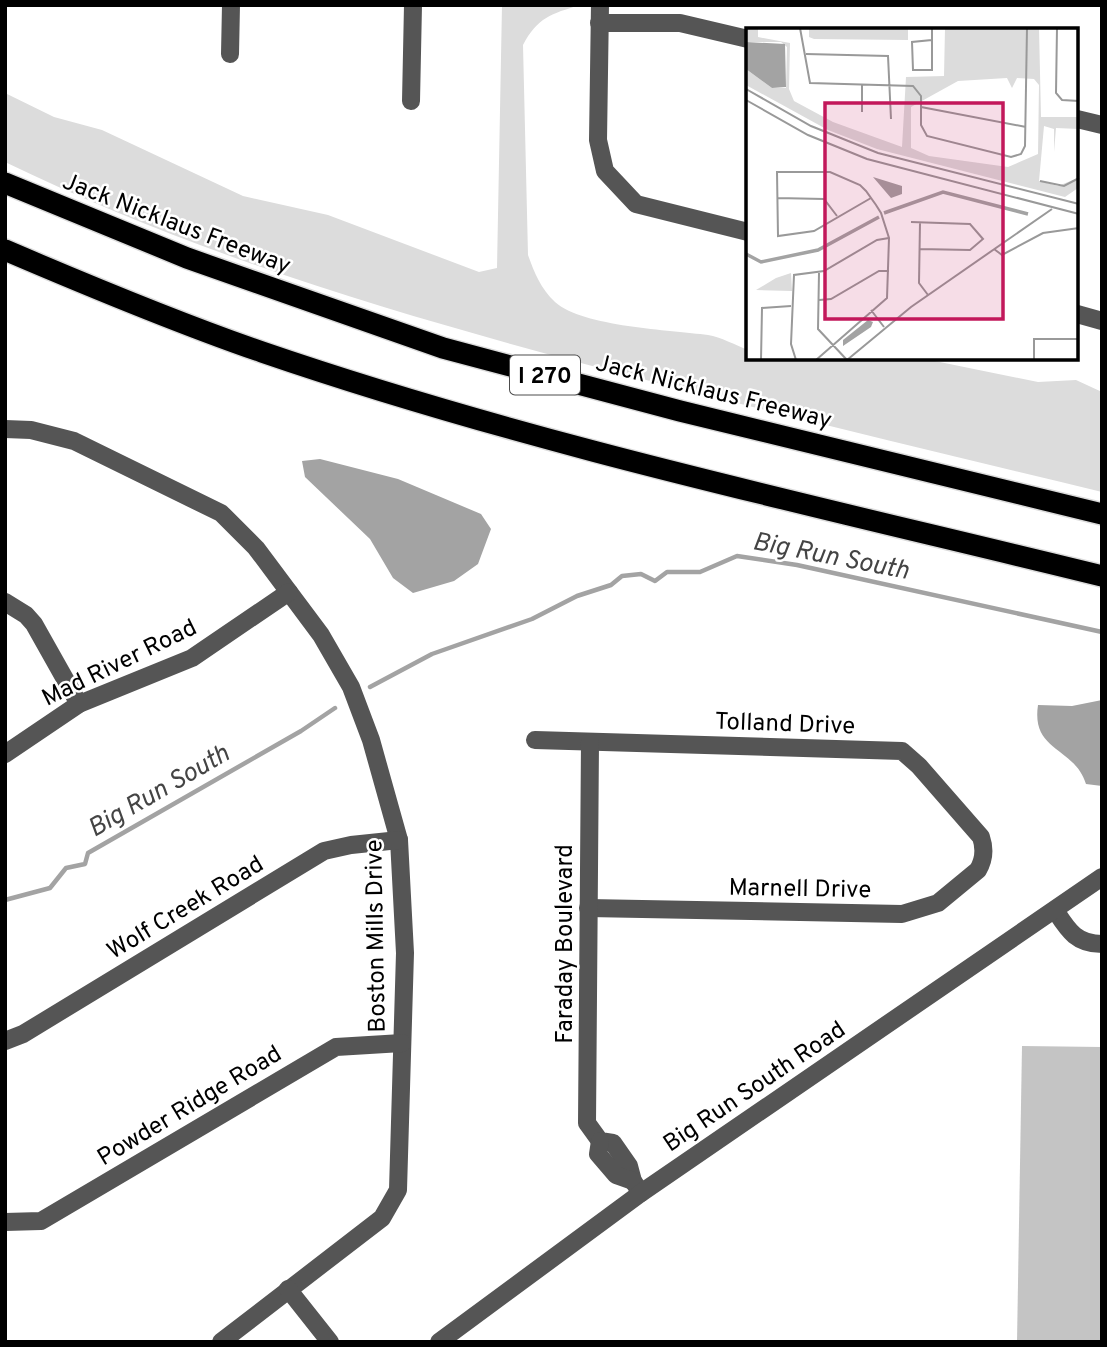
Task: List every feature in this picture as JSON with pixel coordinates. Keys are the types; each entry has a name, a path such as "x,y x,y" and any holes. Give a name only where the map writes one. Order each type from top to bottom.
{"highway":[{"name":"Jack Nicklaus Freeway","path":"5,183 187,258 443,348 680,411 1102,514"},
{"name":"I 270","path":"5,250 247,346 372,388 667,470 1102,576"}],"street":[{"path":"230,54 231,5"},
{"path":"411,101 413,5"},
{"path":"746,39 680,23 599,14 598,140 605,171 636,204 746,232"},
{"path":"1079,119 1102,125"},
{"path":"1079,315 1102,321"},
{"name":"Boston Mills Drive","path":"5,429 31,430 74,441 220,513 256,548 321,635 351,687 371,740 400,840 405,953 398,1190 382,1218 288,1289"},
{"name":"Mad River Road","path":"5,754 79,704 192,658 289,593"},
{"path":"5,602 26,615 34,624 79,704"},
{"name":"Tolland Drive","path":"535,740 901,751 919,766 981,837 984,851"},
{"name":"Faraday Boulevard","path":"590,742 587,1123 600,1142 598,1154 616,1175 637,1187"},
{"name":"Wolf Creek Road","path":"5,1041 23,1034 324,852 351,845 400,840"},
{"name":"Marnell Drive","path":"588,908 902,914 939,903 978,870 984,851"},
{"name":"Big Run South Road","path":"439,1342 637,1187 1102,877"},
{"path":"1055,910 1071,935 1086,944 1102,944"},
{"name":"Powder Ridge Road","path":"5,1222 41,1221 336,1047 402,1043"},
{"path":"222,1342 288,1289 330,1342"}],"shaded area":[{"path":"502,5 580,5 540,22 523,45 528,255 535,274 555,302 568,310 606,322 718,337 746,349 746,360 930,360 1038,382 1076,380 1102,392 1102,492 654,382 488,338 243,261 162,231 5,162 5,93 54,117 102,130 243,196 328,215 479,272 497,268"},
{"path":"320,459 398,479 481,514 491,529 478,564 454,581 413,593 393,578 370,539 305,477 302,461"},
{"path":"1102,700 1102,786 1086,784 1072,762 1047,741 1038,720 1038,705 1072,706"}],"building":[{"path":"1022,1046 1102,1047 1102,1342 1017,1342"}],"waterway":[{"name":"Big Run South","path":"370,687 432,654 532,619 577,596 611,585 622,576 641,574 655,581 667,572 700,572 737,556 797,565 1102,632"},
{"name":"Big Run South","path":"5,900 50,888 66,868 85,864 88,853 301,731 335,708"}]}
